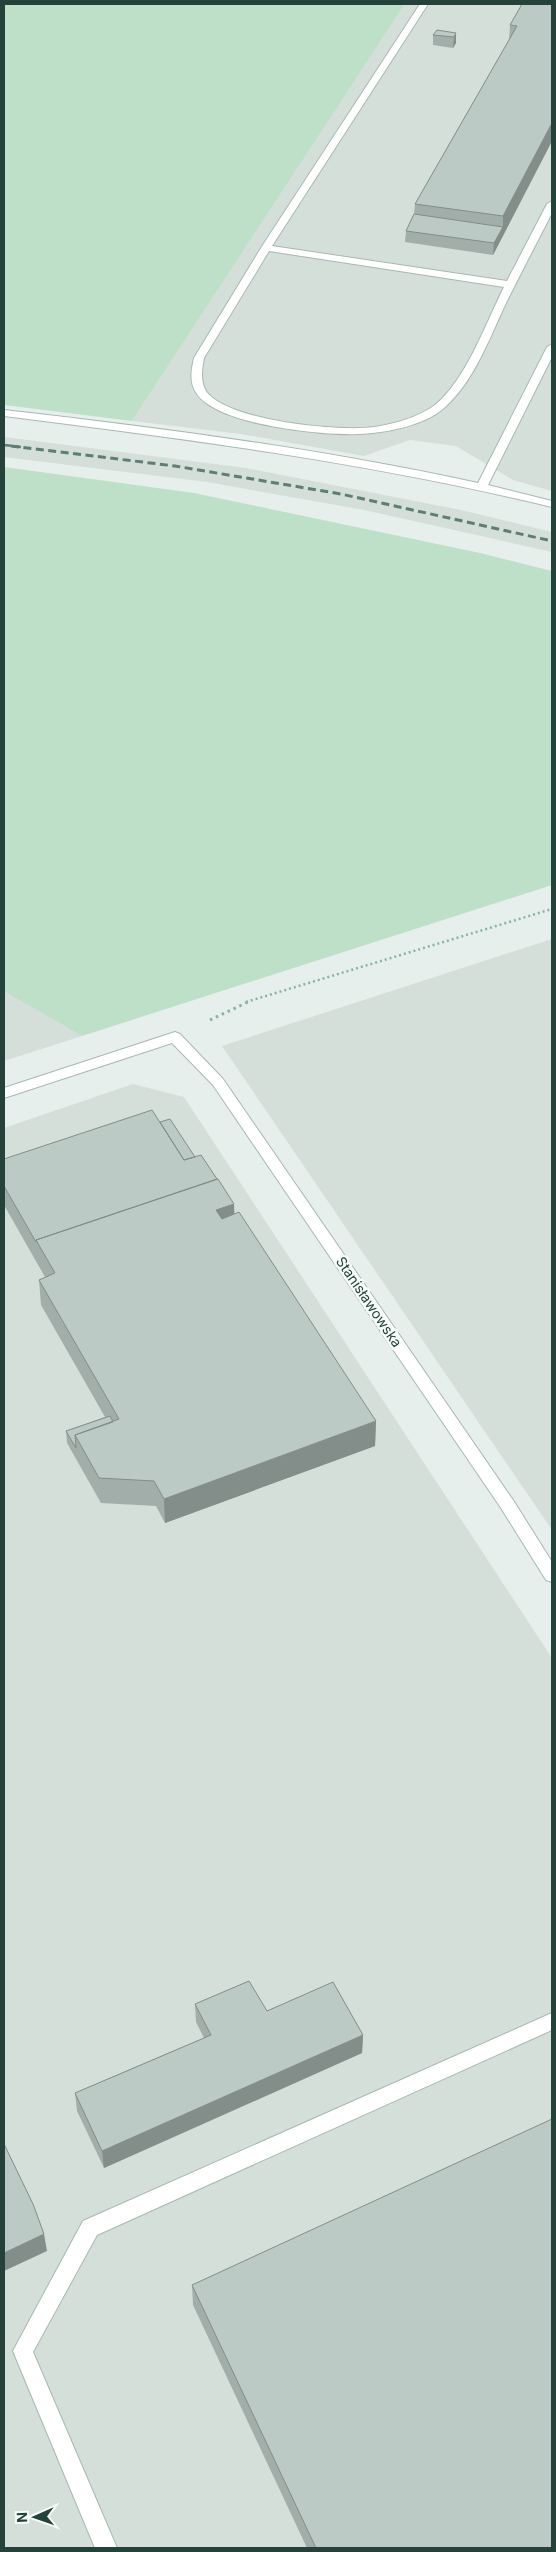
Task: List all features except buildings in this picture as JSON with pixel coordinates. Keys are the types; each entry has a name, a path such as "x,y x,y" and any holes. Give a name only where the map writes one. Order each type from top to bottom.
{"street":[{"path":"424,4 266,248 199,358 195,380 205,397 222,410 250,418 333,431 372,430 403,422 439,407 457,388 552,204"},
{"path":"266,248 510,285"},
{"path":"482,486 552,347"},
{"path":"4,413 158,431 264,447 482,486 552,504"},
{"path":"4,1093 175,1037"},
{"name":"Stanisławowska","path":"175,1037 218,1082 496,1488 552,1575"},
{"path":"106,2548 23,2351 90,2228 552,2021"}],"path":[{"path":"175,1037 247,1002 552,909"}],"shaded area":[{"path":"405,4 552,4 552,491 513,480 456,446 410,440 364,456 241,434 132,421"},
{"path":"4,437 246,468 461,510 552,532 552,552 364,510 207,482 4,457"},
{"path":"552,939 552,1530 222,1046"},
{"path":"4,990 82,1036 4,1061"},
{"path":"133,1084 184,1097 552,1658 552,2548 4,2548 4,1128"}],"green space":[{"path":"4,4 405,4 132,421 4,405"},
{"path":"4,467 194,493 480,553 552,571 552,885 82,1036 4,991"}],"railway":[{"path":"4,445 21,447"},
{"path":"11,446 175,466 341,494 552,541"}]}
